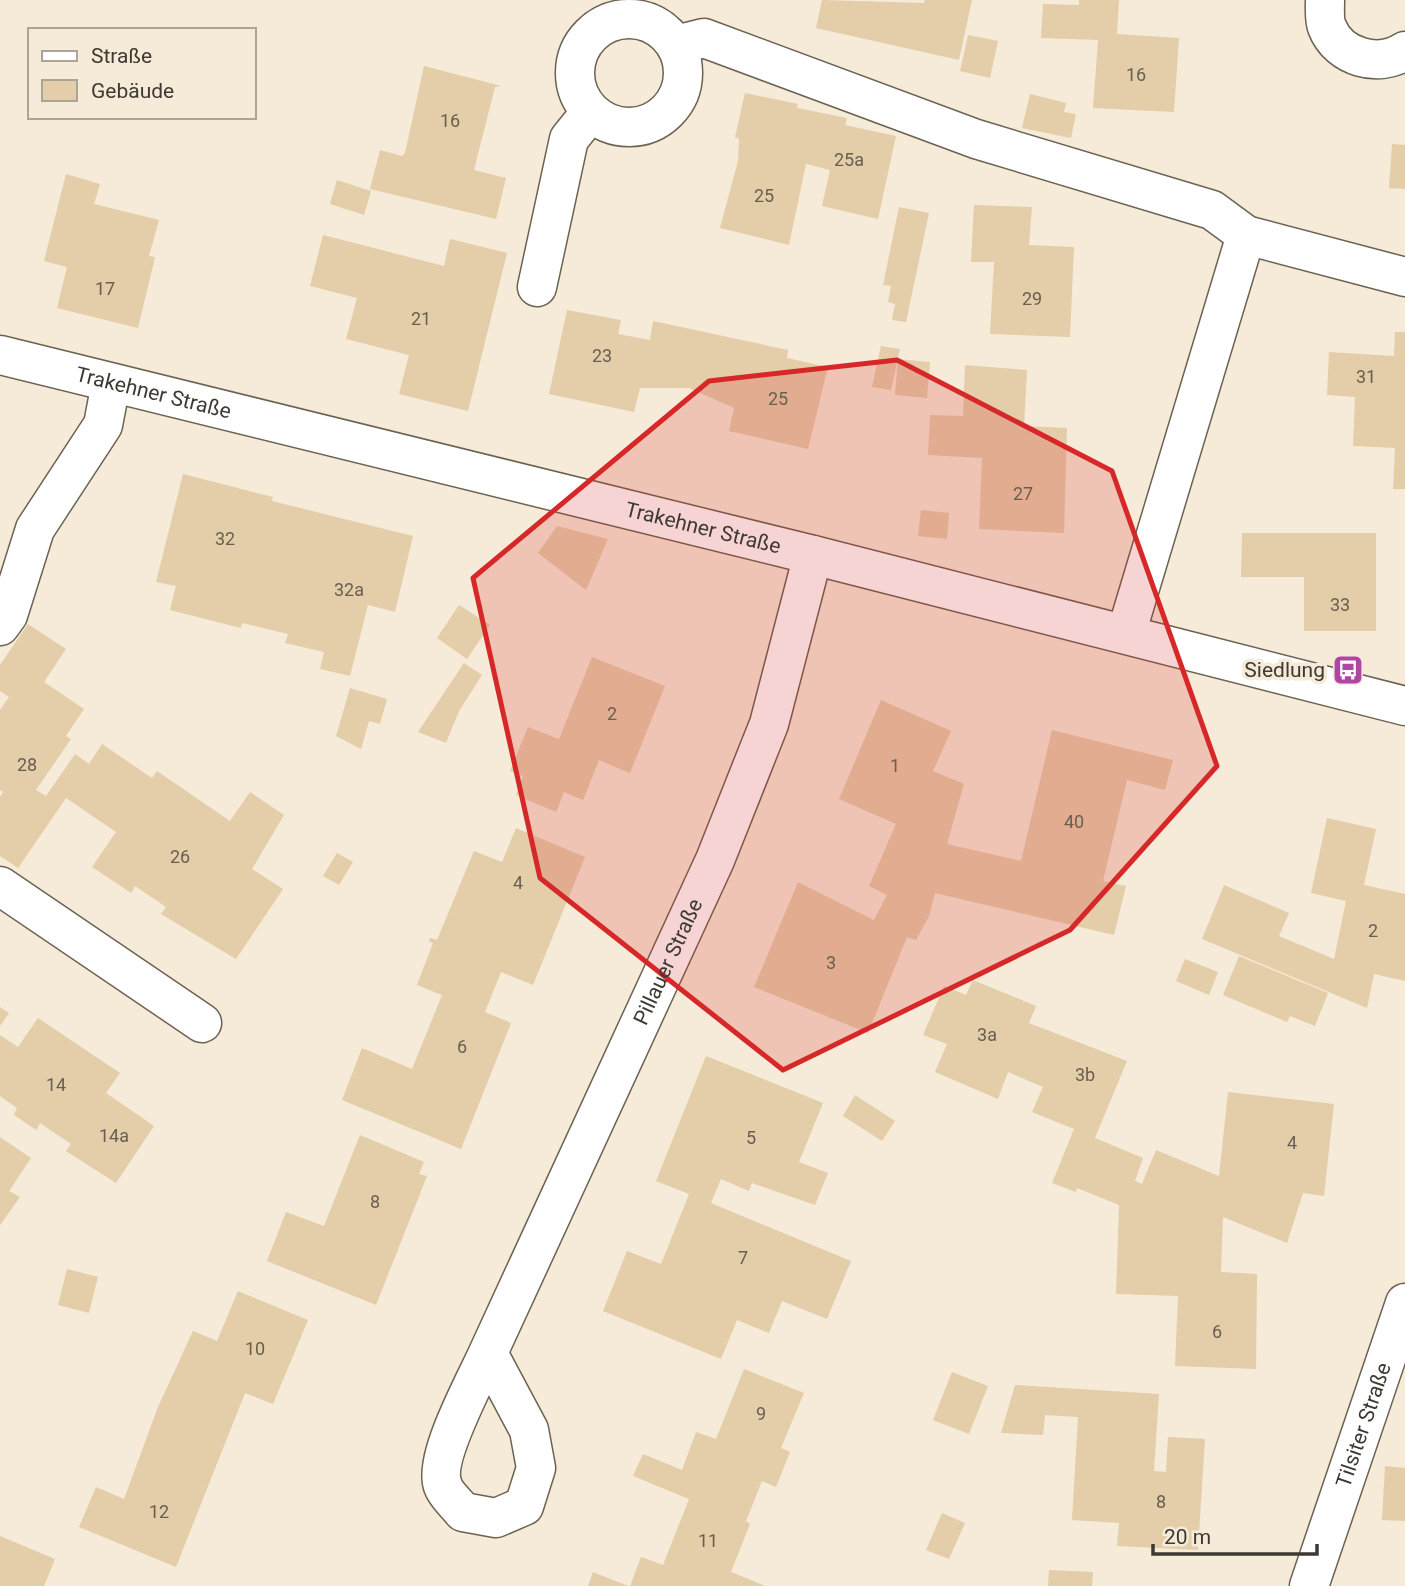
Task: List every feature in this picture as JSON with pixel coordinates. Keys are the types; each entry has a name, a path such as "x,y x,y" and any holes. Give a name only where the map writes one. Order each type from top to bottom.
{"street":[{"path":"1325,0 1326,27 1343,49 1368,60 1394,58 1405,51"},
{"path":"611,10 659,27 676,45 683,70 678,96 663,116 639,127 613,126 590,113 576,88 575,61 588,36 611,10"},
{"path":"676,45 704,38 975,139 1212,210 1247,235 1405,277"},
{"path":"537,287 569,139 590,113"},
{"path":"1126,634 1247,235"},
{"name":"Trakehner Straße","path":"0,355 813,555 1405,706"},
{"path":"0,626 8,615 35,529 103,425 111,383"},
{"name":"Pillauer Straße","path":"488,1353 715,860 769,724 813,555"},
{"path":"0,886 202,1023"},
{"name":"Tilsiter Straße","path":"1309,1586 1405,1303"}],"highlighted area":[{"path":"897,360 1112,471 1217,766 1070,930 783,1070 540,878 473,578 709,381"}],"building":[{"path":"822,0 924,3 925,0 972,0 959,60 816,28"},
{"path":"1079,0 1119,0 1117,34 1179,38 1174,112 1093,108 1098,40 1041,38 1043,4 1079,5"},
{"path":"968,35 998,41 990,78 960,71"},
{"path":"424,66 501,86 495,87 474,170 506,178 496,219 370,189 380,150 402,156 405,153"},
{"path":"745,93 798,104 797,108 847,118 845,125 896,136 878,219 822,206 830,170 806,164 789,245 720,228 738,161 739,139 735,137"},
{"path":"1030,94 1066,103 1064,112 1076,114 1071,138 1022,128"},
{"path":"1392,144 1405,145 1405,189 1389,188"},
{"path":"66,174 100,184 94,204 159,220 149,256 155,257 138,328 57,308 67,267 44,261"},
{"path":"337,180 371,191 364,215 330,204"},
{"path":"974,205 1032,207 1029,245 1074,247 1070,337 990,334 994,262 971,262"},
{"path":"899,207 929,213 906,322 892,320 895,304 888,302 891,286 883,285"},
{"path":"323,235 444,266 450,239 507,253 468,411 399,394 409,355 346,339 357,298 310,286"},
{"path":"567,310 621,320 618,334 650,340 653,321 788,350 787,358 828,367 808,449 729,431 734,408 689,388 640,388 634,412 549,394"},
{"path":"1395,332 1405,332 1405,489 1393,489 1395,448 1353,446 1355,397 1327,395 1329,352 1394,356"},
{"path":"881,346 900,349 891,390 872,387"},
{"path":"898,359 930,362 927,398 895,395"},
{"path":"965,365 1027,370 1024,426 1067,428 1064,533 979,529 982,458 928,455 930,415 963,416"},
{"path":"183,474 273,497 272,501 413,536 395,612 368,605 350,676 320,669 324,652 285,643 288,634 242,623 241,628 170,610 176,586 156,582"},
{"path":"921,510 949,513 947,539 918,536"},
{"path":"557,526 608,539 586,590 538,553"},
{"path":"1242,533 1376,533 1376,631 1304,631 1304,577 1241,577"},
{"path":"459,605 490,625 467,659 437,638"},
{"path":"28,624 66,649 44,682 84,709 66,736 71,739 36,790 46,796 75,754 89,764 102,744 152,778 157,771 230,821 250,792 284,815 252,869 283,889 236,959 161,914 166,907 135,886 131,893 92,867 116,832 66,798 18,868 0,856 0,797 3,792 0,790 0,710 9,697 0,691 0,665"},
{"path":"592,657 665,686 630,773 599,760 583,800 564,792 556,812 516,795 523,776 510,771 528,727 559,739"},
{"path":"464,663 482,675 459,711 446,743 418,732"},
{"path":"350,688 387,699 380,724 369,721 361,749 336,736"},
{"path":"881,700 951,731 933,771 964,784 947,844 1021,861 1052,730 1173,760 1165,790 1127,780 1103,881 1126,886 1114,935 935,893 929,916 916,940 907,937 868,1033 754,987 798,882 874,920 887,895 869,886 896,824 839,799"},
{"path":"1327,818 1376,829 1364,885 1405,894 1405,981 1374,974 1367,1008 1202,939 1224,885 1289,913 1279,936 1334,959 1346,901 1311,893"},
{"path":"516,828 585,857 533,985 501,972 485,1012 511,1023 461,1149 342,1100 362,1048 412,1069 442,995 417,985 433,943 429,941 430,938 437,940 474,851 502,862"},
{"path":"337,853 353,862 339,885 323,876"},
{"path":"1239,956 1328,993 1315,1026 1290,1016 1287,1022 1223,995"},
{"path":"1185,959 1218,972 1209,995 1176,981"},
{"path":"973,980 1036,1006 1029,1023 1127,1061 1095,1138 1143,1158 1135,1181 1142,1184 1156,1150 1219,1176 1228,1092 1334,1104 1324,1196 1303,1193 1287,1243 1223,1217 1221,1272 1257,1274 1256,1369 1175,1366 1178,1296 1116,1294 1119,1205 1077,1188 1076,1192 1052,1183 1074,1129 1032,1112 1043,1087 1008,1072 998,1099 935,1072 947,1044 923,1035 944,986 966,995"},
{"path":"0,1007 9,1013 0,1026"},
{"path":"38,1018 120,1073 106,1093 154,1126 116,1183 66,1151 71,1144 40,1123 36,1130 14,1115 17,1108 0,1096 0,1035 18,1047"},
{"path":"706,1056 823,1103 799,1162 828,1173 815,1205 752,1183 749,1191 721,1179 711,1203 851,1261 827,1319 782,1301 769,1333 737,1320 721,1359 603,1311 627,1251 661,1264 689,1194 656,1181"},
{"path":"855,1095 895,1121 882,1141 843,1116"},
{"path":"360,1135 424,1162 419,1174 427,1176 376,1305 267,1261 286,1212 324,1226"},
{"path":"0,1137 31,1158 9,1191 20,1197 0,1225"},
{"path":"67,1269 98,1277 89,1313 58,1305"},
{"path":"238,1291 308,1320 273,1404 245,1393 176,1567 79,1527 96,1487 124,1499 158,1407 193,1331 217,1341"},
{"path":"744,1369 804,1393 781,1448 790,1452 776,1487 762,1481 746,1521 750,1524 731,1572 765,1586 630,1586 641,1557 663,1565 689,1499 633,1476 643,1454 682,1470 696,1432 716,1439"},
{"path":"952,1372 988,1386 969,1434 933,1420"},
{"path":"1015,1385 1159,1394 1154,1471 1166,1472 1168,1437 1205,1439 1198,1550 1117,1546 1119,1523 1072,1520 1078,1417 1045,1415 1043,1435 1001,1433"},
{"path":"1385,1466 1405,1468 1405,1521 1382,1520"},
{"path":"942,1513 965,1523 949,1559 926,1550"},
{"path":"0,1536 55,1559 44,1586 0,1586"},
{"path":"1049,1570 1093,1572 1092,1586 1048,1586"},
{"path":"593,1572 628,1586 588,1586"}],"place":[{"name":"Siedlung","path":"1348,670"}]}
